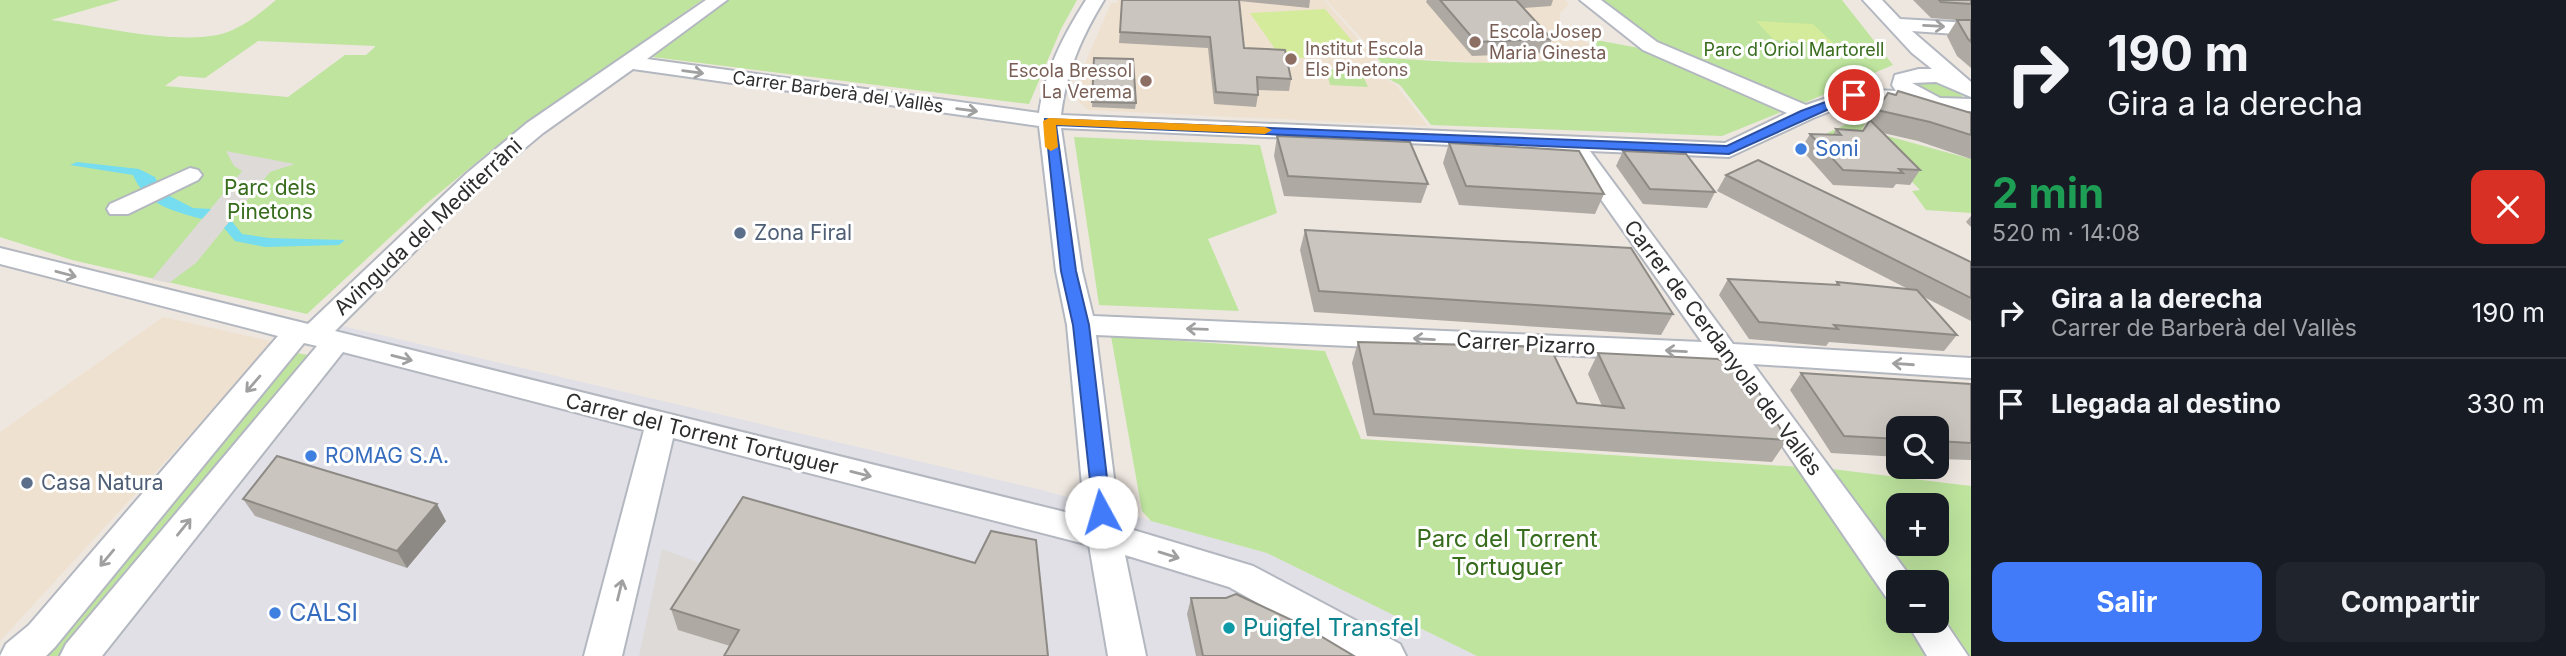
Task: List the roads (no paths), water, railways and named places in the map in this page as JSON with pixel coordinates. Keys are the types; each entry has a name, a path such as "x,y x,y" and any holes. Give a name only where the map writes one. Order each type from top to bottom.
{"street":[{"name":"Avinguda del Mediterràni","path":"19,656 50,626 316,336 475,178 535,128 718,0"},
{"path":"1095,0 1076,30 1054,83 1049,121 1069,271 1081,325 1104,535 1127,656"},
{"path":"1589,0 1644,41 1805,113"},
{"path":"1872,0 1915,44 1971,90"},
{"path":"1896,24 1971,29"},
{"path":"1915,44 1971,48"},
{"path":"1909,75 1915,44"},
{"name":"Carrer Barberà del Vallès","path":"626,62 1049,121 1729,150"},
{"path":"1971,90 1940,78 1909,75 1902,79 1902,85 1931,101 1971,114"},
{"path":"1729,150 1805,113 1854,95 1971,105"},
{"name":"Carrer de Cerdanyola del Vallès","path":"1573,144 1725,353 1754,383 1888,570"},
{"path":"1729,150 1754,162"},
{"path":"119,209 190,175"},
{"name":"Carrer del Torrent Tortuguer","path":"0,256 1104,535 1240,576 1387,656"},
{"name":"Carrer Pizarro","path":"1081,325 1725,353 1971,368"},
{"name":"Avinguda del Mediterràni","path":"79,656 316,336"},
{"path":"603,656 661,423"},
{"path":"1933,633 1949,656"}],"water":[{"path":"77,162 139,169 155,177 162,192 193,208 211,209 202,219 180,213 152,200 133,175 70,165"},
{"path":"231,220 242,234 269,238 345,240 339,245 265,247 235,241 224,228"}],"place":[{"name":"Escola Josep Maria Ginesta","path":"1475,42"},
{"name":"Institut Escola Els Pinetons","path":"1291,59"},
{"name":"Escola Bressol La Verema","path":"1146,81"},
{"name":"Soni","path":"1801,149"},
{"name":"Zona Firal","path":"740,233"},
{"name":"ROMAG S.A.","path":"311,456"},
{"name":"Casa Natura","path":"27,483"},
{"name":"CALSI","path":"275,613"},
{"name":"Puigfel Transfel","path":"1229,628"}],"park label":[{"name":"Parc d'Oriol Martorell","path":"1794,50"},
{"name":"Parc dels Pinetons","path":"270,200"},
{"name":"Parc del Torrent Tortuguer","path":"1507,553"}]}
